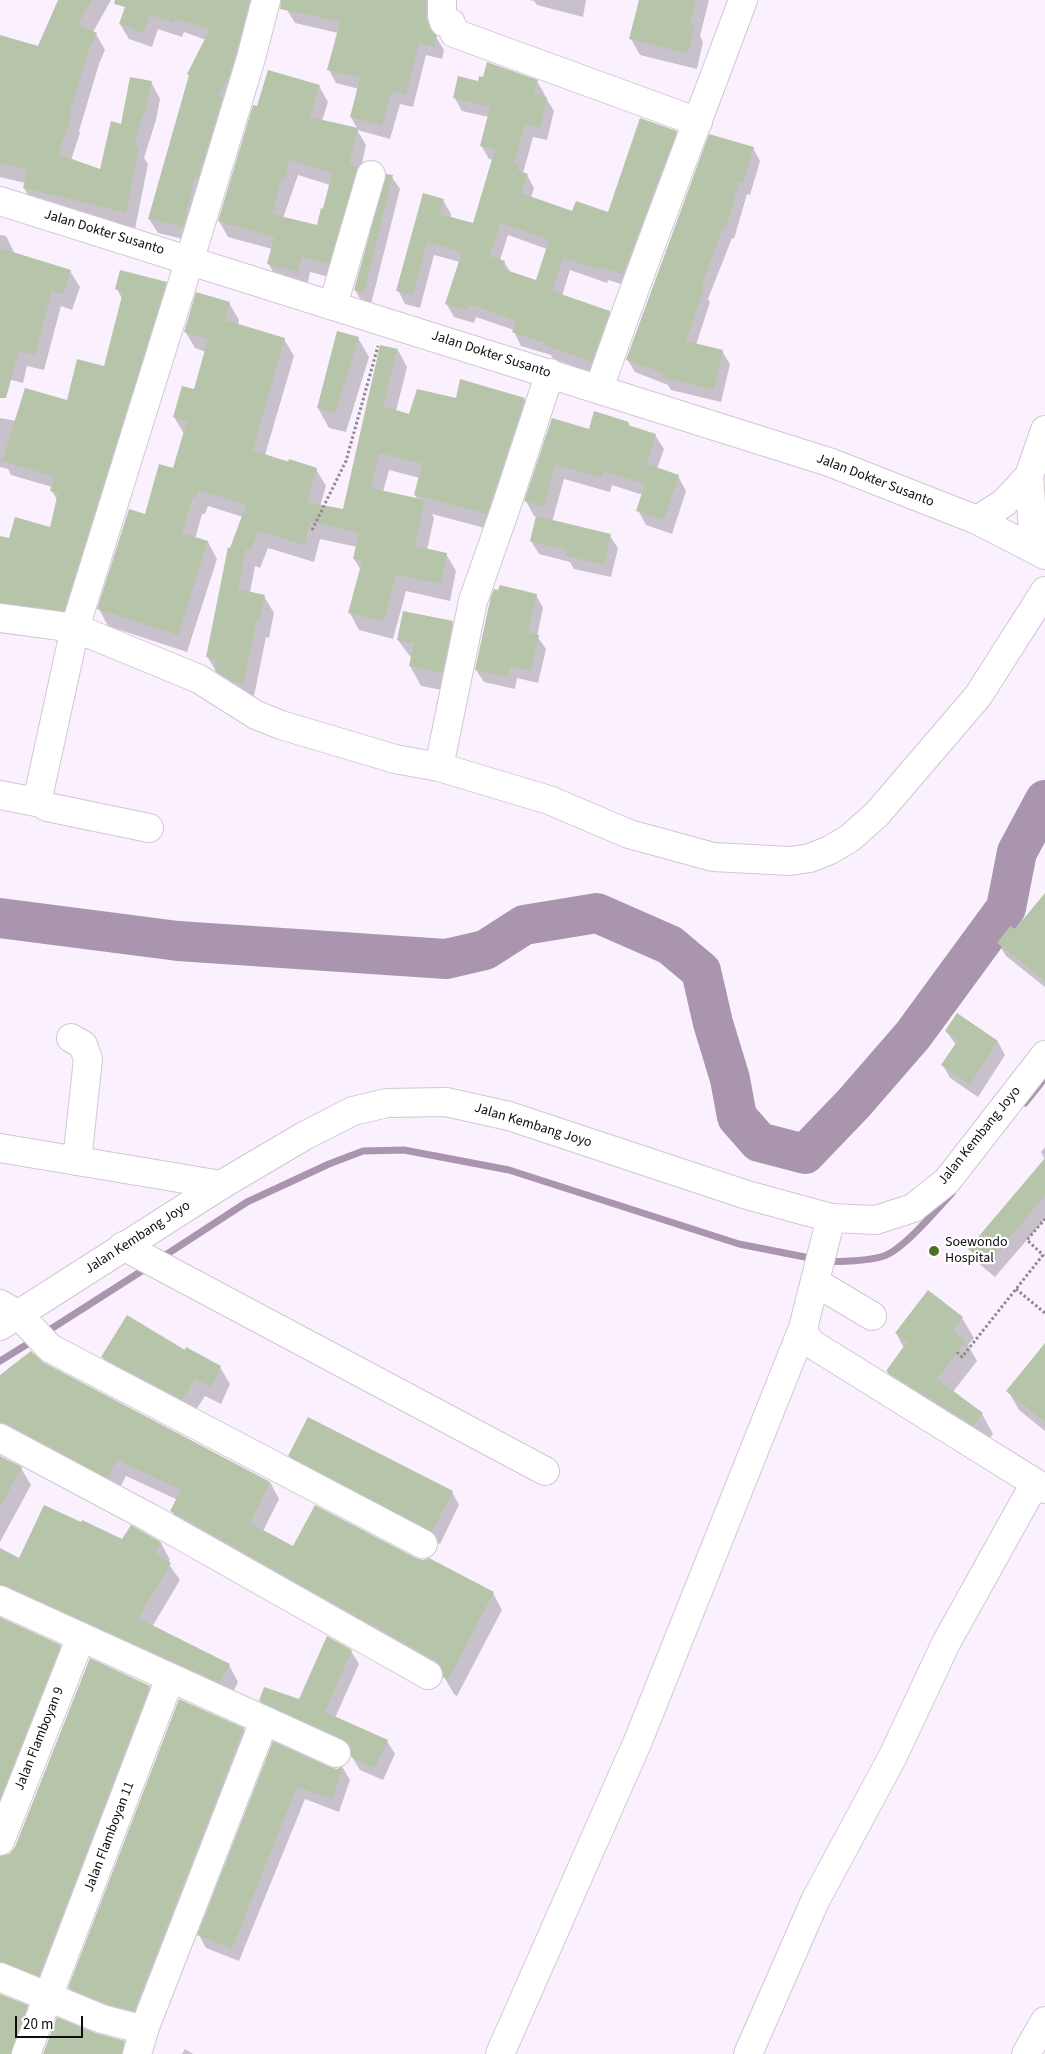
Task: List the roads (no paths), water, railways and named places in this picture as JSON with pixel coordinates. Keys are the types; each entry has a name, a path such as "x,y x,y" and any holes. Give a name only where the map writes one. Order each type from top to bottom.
{"street":[{"path":"41,803 39,793 75,628 190,259 266,0"},
{"path":"442,0 444,22 451,23 454,34 698,122"},
{"path":"599,389 634,285 698,122 743,0"},
{"path":"334,305 371,175"},
{"name":"Jalan Dokter Susanto","path":"0,201 190,259 829,462 977,520 1043,554"},
{"path":"439,767 473,601 508,504 550,373"},
{"path":"1043,554 1032,530 1029,476 1045,430"},
{"path":"977,520 1004,503 1029,476"},
{"path":"0,618 75,628 199,679 256,715 273,722 395,758 439,767 549,800 629,834 684,850 713,856 790,860 810,858 850,838 877,814 978,696 1045,591"},
{"path":"0,795 41,803 47,807 149,828"},
{"path":"71,1038 83,1045 88,1059 76,1161"},
{"name":"Jalan Kembang Joyo","path":"6,1315 304,1136 353,1111 387,1103 446,1102 509,1116 748,1195 830,1218 876,1220 913,1208 947,1181 1045,1055"},
{"path":"0,1148 221,1185"},
{"path":"500,2054 638,1741 803,1328 830,1218"},
{"path":"123,1246 545,1471"},
{"path":"815,1282 872,1316"},
{"path":"6,1315 50,1348 423,1544"},
{"path":"748,2054 815,1901 893,1756 946,1643 1040,1486 812,1344 803,1328"},
{"path":"0,1438 152,1519 428,1675"},
{"path":"0,1600 336,1753"},
{"name":"Jalan Flamboyan 9","path":"0,1841 81,1637"},
{"name":"Jalan Flamboyan 11","path":"26,2054 170,1678"},
{"path":"137,2054 145,2028 261,1730 260,1720 257,1717"},
{"path":"0,1977 102,2019 137,2028 145,2028"},
{"path":"1026,2054 1045,2022"}],"waterway":[{"path":"0,918 178,941 446,959 485,950 524,925 597,913 670,945 701,971 713,1023 730,1079 737,1117 759,1142 805,1154 854,1103 913,1035 1006,908 1017,852 1045,800"},
{"path":"1025,1103 1045,1078"},
{"path":"161,1258 247,1202 329,1164 363,1151 404,1150 509,1170 739,1244 815,1259"},
{"path":"826,1261 871,1259 892,1252 920,1228 952,1193"},
{"path":"43,1334 148,1267"},
{"path":"0,1361 34,1340"}],"place":[{"name":"Soewondo Hospital","path":"934,1251"}]}
